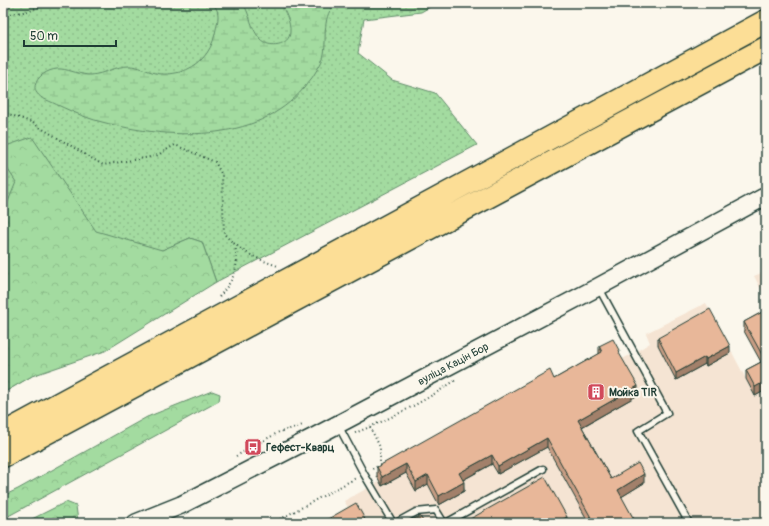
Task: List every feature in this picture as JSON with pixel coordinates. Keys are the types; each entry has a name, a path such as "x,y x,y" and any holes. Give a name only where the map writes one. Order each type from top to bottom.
{"highway":[{"path":"3,434 766,21"},
{"path":"3,456 766,48"}],"main road":[{"name":"вуліца Кацін Бор","path":"136,523 181,505 413,385 766,196"}],"lane":[{"path":"598,287 667,413 638,431 689,523"},
{"path":"337,424 392,523"},
{"path":"396,523 416,512 436,510 445,523 543,469"}],"path":[{"path":"3,15 30,11 46,3"},
{"path":"3,112 31,122 103,165 156,156 175,146 215,162 222,175 224,234 235,246 278,266"},
{"path":"217,299 226,288 235,272 237,259 235,246"},
{"path":"236,456 279,432 305,425"},
{"path":"273,523 338,487"}],"shaded area":[{"path":"766,271 766,299 754,276"},
{"path":"706,303 755,396 766,390 766,523 337,523 352,514 344,501 379,482 377,476 554,387 634,353 650,343 646,333"}],"green space":[{"path":"3,3 437,3 421,12 364,19 358,53 392,80 435,93 477,145 216,282 202,242 190,238 146,257 32,376 3,393"},
{"path":"212,3 243,3 258,36 264,43 273,45 283,43 289,37 290,32 289,21 280,3 337,3 329,13 323,57 314,75 304,88 284,107 261,120 236,128 209,133 182,134 154,132 127,128 86,117 42,98 36,92 35,85 40,77 46,72 57,69 91,75 119,67 129,66 162,74 187,70 203,58 213,41 217,26 218,14"},
{"path":"32,137 96,231 162,250 190,238 202,242 216,282 105,351 32,376 3,393 3,214 16,182 3,162 3,147"},
{"path":"212,391 220,394 219,401 3,519 3,496 147,417"},
{"path":"66,502 76,506 78,521 74,523 24,523"}],"building":[{"path":"710,309 730,346 706,359 705,357 676,373 658,338"},
{"path":"766,310 766,381 755,387 746,370 765,360 744,322"},
{"path":"613,339 620,352 619,353 638,386 578,420 611,479 638,463 644,474 618,490 636,523 594,523 547,438 498,466 492,455 459,473 464,482 439,496 428,475 416,482 406,464 382,477 377,467 550,370 554,379 602,352 599,346"},
{"path":"545,477 567,517 556,523 463,523"},
{"path":"356,503 367,523 321,523"},
{"path":"420,516 424,523 408,523 408,522"},
{"path":"432,520 433,523 426,523"}],"place":[{"name":"Мойка TIR","path":"596,392"},
{"name":"Гефест-Кварц","path":"253,447"}]}
